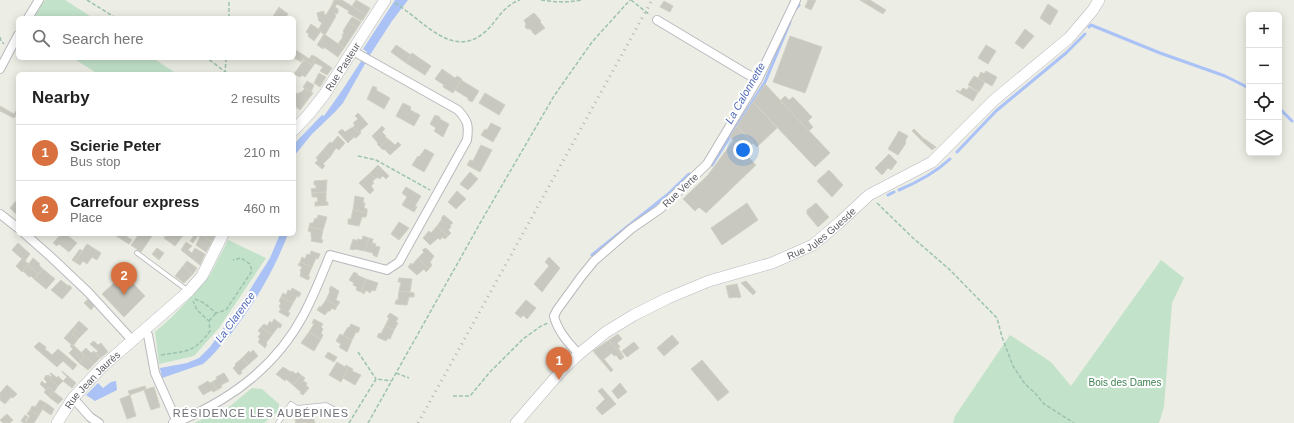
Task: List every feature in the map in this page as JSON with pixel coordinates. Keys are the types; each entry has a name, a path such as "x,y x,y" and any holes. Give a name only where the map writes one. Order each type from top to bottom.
{"street":[{"path":"29,16 39,0"},
{"name":"Rue Pasteur","path":"296,128 324,96 357,54 389,0"},
{"name":"Rue Verte","path":"555,320 554,316 560,306 580,277 594,261 631,229 660,209 707,164 758,79 796,0"},
{"name":"Rue Jules Guesde","path":"516,423 554,378 579,354 606,332 634,315 668,298 709,281 772,263 813,245 870,195 932,162 994,100 1069,38 1093,10 1099,0"},
{"path":"657,20 758,79"},
{"path":"0,69 16,39"},
{"path":"143,330 148,335 155,373 175,422 207,409 223,400 260,373 274,358 290,337 304,314 330,255 387,270 399,262 467,140 469,128 466,118 458,110 357,54"},
{"path":"0,214 16,226"},
{"path":"27,236 88,292 132,340 189,291 202,276 223,236"},
{"path":"555,320 564,336 579,354"},
{"name":"Rue Jean Jaurès","path":"57,423 73,398 103,366 132,340"},
{"path":"73,398 90,417 99,423"}],"lane":[{"path":"137,253 189,291"},
{"path":"278,423 291,404 297,408 326,405 341,412"}],"path":[{"path":"87,0 113,16"},
{"path":"229,0 229,16"},
{"path":"389,0 406,10 447,40 461,43 474,40 484,33 508,6 520,0"},
{"path":"541,0 554,2 581,0"},
{"path":"368,423 483,218 554,96 592,42 630,0 650,15"},
{"path":"210,60 225,72"},
{"path":"226,60 226,72"},
{"path":"358,156 376,160 436,197"},
{"path":"870,195 913,238 949,269 998,318 1002,337 1013,366 1025,384 1044,404 1074,423"},
{"path":"209,321 216,313 226,310 252,271 250,264 241,258 233,260"},
{"path":"152,356 189,351 202,342 210,331 209,321 197,310 191,297 204,303 216,313"},
{"path":"453,396 470,396 490,372 523,338 541,326 555,320"},
{"path":"358,352 376,379 392,381"},
{"path":"396,373 410,378"},
{"path":"349,423 376,379"}],"green space":[{"path":"45,0 65,0 90,16 34,16"},
{"path":"76,60 156,60 174,72 95,72"},
{"path":"228,240 266,258 219,328 194,356 159,364 155,332 172,317 210,275"},
{"name":"Bois des Dames","path":"1161,260 1184,278 1172,303 1164,407 1159,423 953,423 955,416 1010,335 1051,362 1071,386"},
{"path":"252,388 262,389 279,404 279,411 264,423 194,423 229,407"}],"water":[{"path":"395,0 408,0 392,21 370,55 343,103 312,134 296,154 296,142 322,115 324,116 367,52 363,49"},
{"name":"La Clarence","path":"279,236 287,236 270,274 230,335 203,364 162,378 160,368 187,363 199,358 210,347 246,296 270,258"},
{"path":"116,381 117,390 95,401 86,395 98,383 103,388 111,382"}],"building":[{"path":"334,0 342,0 366,15 362,21 348,13 349,11 337,4 335,7 332,5"},
{"path":"356,0 370,8 366,15 352,6"},
{"path":"808,0 816,0 811,10 805,7"},
{"path":"860,0 870,0 886,10 883,14"},
{"path":"664,1 673,6 670,12 660,7"},
{"path":"1048,4 1058,11 1050,25 1040,18"},
{"path":"332,5 338,9 338,12 337,14 335,13 336,16 325,35 318,30 322,23 319,21 317,13 324,11 324,14 326,15"},
{"path":"279,7 288,14 286,16 273,16"},
{"path":"534,13 545,28 535,35 530,29 525,27 526,24 524,20"},
{"path":"352,17 361,22 358,27 348,23"},
{"path":"348,23 358,27 344,48 338,44 343,37 343,31"},
{"path":"311,24 321,31 314,41 306,32"},
{"path":"1025,29 1034,36 1023,49 1015,43"},
{"path":"324,34 344,48 338,57 324,47 323,49 317,45"},
{"path":"790,36 822,47 805,93 773,82"},
{"path":"396,45 411,55 406,63 391,52"},
{"path":"986,45 996,51 988,64 978,58"},
{"path":"296,50 305,56 301,62 296,59"},
{"path":"412,53 431,66 425,75 406,63"},
{"path":"312,55 316,57 311,65 303,59 305,56 309,59"},
{"path":"316,57 332,68 327,75 320,71 323,67 315,63 313,66 311,65"},
{"path":"304,60 313,66 305,77 302,75 300,77 296,75 295,72"},
{"path":"442,69 455,78 457,76 462,79 453,93 443,87 444,85 435,79"},
{"path":"986,71 997,77 992,86 978,78 981,72 984,74"},
{"path":"319,73 326,77 320,87 314,83"},
{"path":"974,76 985,82 979,92 968,85"},
{"path":"461,80 479,91 472,102 455,90"},
{"path":"307,81 314,85 311,92 303,87"},
{"path":"765,84 830,153 815,167 753,102"},
{"path":"373,86 377,88 376,90 390,98 384,109 367,99"},
{"path":"969,87 978,92 973,101 956,91 957,90 960,92 963,88 967,90"},
{"path":"305,88 313,93 300,110 296,107 296,93 298,94"},
{"path":"485,93 505,105 499,115 479,103"},
{"path":"785,96 789,100 793,97 812,117 808,121 813,127 809,131 780,101"},
{"path":"753,102 777,128 757,147 737,126"},
{"path":"403,103 411,107 410,110 420,115 414,126 396,116"},
{"path":"0,106 14,114 16,111 16,115 14,118 0,111"},
{"path":"358,113 368,124 360,131 360,134 353,127 355,125 353,123 358,119 355,116"},
{"path":"435,115 449,124 443,137 434,131 436,128 430,124"},
{"path":"491,123 501,128 493,142 481,135 485,129 487,130"},
{"path":"382,126 385,129 382,132 388,139 380,147 372,136"},
{"path":"737,126 753,143 744,152 730,137"},
{"path":"353,127 360,134 348,143 338,132 342,129 345,132"},
{"path":"914,129 923,138 921,140 912,131"},
{"path":"899,131 908,136 905,141 906,143 898,155 888,149"},
{"path":"338,136 345,143 339,150 336,148 330,157 323,150"},
{"path":"923,138 936,147 932,150 921,140"},
{"path":"388,139 395,145 398,142 401,145 390,155 380,147"},
{"path":"733,141 756,165 706,213 699,207 695,211 683,199 708,175"},
{"path":"481,145 492,150 480,172 467,165 470,160 473,161"},
{"path":"425,149 434,154 424,172 412,165"},
{"path":"323,150 330,157 323,164 325,166 322,169 315,163 318,160 316,158"},
{"path":"889,154 897,162 891,170 888,168 882,175 875,168"},
{"path":"378,165 389,176 386,179 383,176 379,179 378,177 375,179 370,173"},
{"path":"829,170 843,185 832,197 817,181"},
{"path":"470,172 478,179 468,190 460,184"},
{"path":"370,173 375,179 371,186 374,190 370,194 359,183"},
{"path":"327,180 326,192 312,193 311,189 316,188 314,181"},
{"path":"406,187 421,196 415,206 417,207 414,212 402,205 407,197 402,193"},
{"path":"457,191 466,199 456,209 448,202"},
{"path":"326,192 326,202 328,202 328,205 315,206 315,202 318,202 317,197 312,197 312,193"},
{"path":"355,196 364,198 364,208 367,209 367,213 353,210"},
{"path":"16,201 16,214 10,208"},
{"path":"747,203 758,220 722,245 711,228"},
{"path":"816,203 829,217 818,227 807,214 807,210"},
{"path":"353,210 367,213 366,217 362,217 359,226 348,224 348,219 351,219"},
{"path":"318,215 327,217 323,230 309,227 310,223 313,223 315,218 317,219"},
{"path":"444,215 453,223 450,225 451,227 448,230 451,233 448,236 437,226"},
{"path":"399,222 409,228 399,240 391,234"},
{"path":"437,226 448,236 445,239 442,237 440,240 438,238 430,245 423,238 429,231 431,233"},
{"path":"309,227 323,230 321,239 323,240 322,243 311,241 311,232 308,231"},
{"path":"59,236 68,236 77,243 69,252 59,244 57,246 53,243"},
{"path":"116,236 126,236 132,240 129,244"},
{"path":"138,236 152,236 141,252 131,245"},
{"path":"166,236 182,236 175,246 164,238"},
{"path":"194,236 197,236 193,243 190,241"},
{"path":"199,236 203,236 212,242 206,252 196,245 200,237"},
{"path":"203,236 215,236 212,242"},
{"path":"363,236 369,238 365,251 350,249 353,239 357,241 357,239 362,240"},
{"path":"369,238 373,239 372,243 376,244 375,246 380,247 377,257 373,255 373,253 365,251"},
{"path":"186,242 192,246 188,250 192,253 195,248 205,254 200,265 181,250"},
{"path":"18,243 30,254 25,261 29,264 22,272 16,266 22,259 12,250"},
{"path":"87,244 101,253 97,260 92,257 87,264 83,261 80,265 75,262"},
{"path":"157,248 164,253 159,260 152,254"},
{"path":"426,248 434,256 430,262 432,265 429,269 418,258 424,252 422,250"},
{"path":"80,249 82,251 75,262 72,260"},
{"path":"311,251 320,254 318,259 316,258 312,267 300,262 302,257 305,259 307,254 310,255"},
{"path":"549,257 560,268 542,292 534,284 549,266 545,262"},
{"path":"33,258 43,269 38,274 28,265"},
{"path":"418,258 429,269 426,272 424,269 417,275 408,267"},
{"path":"187,261 197,268 193,274 183,266"},
{"path":"300,262 312,267 308,280 300,276 302,267 298,265"},
{"path":"28,265 38,274 34,279 31,276 29,277 23,271"},
{"path":"183,266 193,274 184,283 175,276"},
{"path":"43,269 55,279 46,289 34,279"},
{"path":"354,272 366,279 361,292 356,290 357,287 349,280"},
{"path":"124,274 145,296 124,317 102,294"},
{"path":"399,278 412,279 410,292 399,291 401,282 398,282"},
{"path":"366,279 378,283 375,291 372,290 370,293 366,290 364,294 361,292"},
{"path":"61,280 72,288 62,299 51,290"},
{"path":"746,281 756,292 753,295 741,283"},
{"path":"737,284 741,297 729,298 726,286"},
{"path":"331,286 339,291 336,300 340,302 337,306 326,300"},
{"path":"292,288 301,293 299,297 297,296 293,303 281,297 283,293 286,295 288,290 291,291"},
{"path":"399,291 414,293 414,297 409,297 407,305 395,304 396,300 398,300"},
{"path":"281,297 293,303 288,312 290,313 288,317 279,312 281,303 279,301"},
{"path":"88,299 95,305 91,310 84,303"},
{"path":"326,300 337,306 335,310 332,308 325,315 317,310"},
{"path":"526,300 536,308 527,319 523,315 521,318 515,313"},
{"path":"390,313 398,318 396,322 398,323 394,330 385,326 389,318 387,317"},
{"path":"274,319 282,325 280,328 278,327 272,335 261,327 264,324 267,326 270,321 272,323"},
{"path":"314,319 323,324 321,327 323,329 321,333 323,335 321,339 309,332 314,324 312,323"},
{"path":"79,321 88,329 78,339 72,334 76,330 73,328"},
{"path":"351,324 360,328 352,340 343,335"},
{"path":"385,326 394,330 390,339 388,338 386,341 377,337 379,333 381,334"},
{"path":"261,327 272,335 266,343 265,348 258,342 260,339 258,337 261,333 258,331"},
{"path":"73,328 76,330 72,334 78,339 73,346 64,338"},
{"path":"309,332 321,339 314,351 301,343"},
{"path":"340,334 352,340 347,352 339,347 341,344 336,341"},
{"path":"618,334 622,339 617,343 620,347 618,348 624,357 623,358 609,340"},
{"path":"672,335 679,343 664,356 657,348"},
{"path":"609,340 623,358 620,360 612,353 604,359 613,370 611,372 593,351"},
{"path":"94,341 98,345 101,343 108,352 100,358 96,353 98,351 90,344"},
{"path":"39,342 46,347 45,349 52,355 58,349 77,365 73,370 63,361 57,367 34,347"},
{"path":"634,342 639,348 627,357 622,351"},
{"path":"72,344 85,356 79,363 69,353 73,349 70,346"},
{"path":"86,348 91,353 94,351 100,358 94,364 81,353"},
{"path":"253,350 258,356 248,365 242,358 249,351 250,353"},
{"path":"328,352 337,357 334,362 325,357"},
{"path":"85,356 94,364 88,370 79,363"},
{"path":"242,358 248,365 239,375 233,368"},
{"path":"702,360 729,392 718,401 691,369"},
{"path":"337,362 345,367 346,365 349,367 341,382 329,375"},
{"path":"283,367 296,374 298,372 301,375 293,385 286,379 285,381 276,374"},
{"path":"349,367 353,369 352,371 361,375 355,385 343,378"},
{"path":"62,371 76,383 72,388 63,381 67,377"},
{"path":"51,373 57,378 58,376 63,381 58,386 47,376 48,375 51,377"},
{"path":"224,373 229,381 221,385 222,387 217,390 212,382 217,379 216,377"},
{"path":"46,375 58,386 54,392 49,387 46,390 40,384 42,381 45,384 47,382 44,379"},
{"path":"301,375 305,378 303,381 307,383 306,385 309,388 303,395 293,385"},
{"path":"208,381 209,383 212,382 217,390 213,392 212,390 203,395 198,387"},
{"path":"620,383 627,392 618,399 612,391"},
{"path":"7,385 17,394 13,398 11,397 5,404 0,400 0,393"},
{"path":"145,386 146,389 130,395 128,391"},
{"path":"49,387 54,392 49,397 44,392"},
{"path":"154,387 160,407 151,410 144,390"},
{"path":"602,388 616,404 602,415 596,408 605,399 598,391"},
{"path":"54,392 63,399 58,404 49,397"},
{"path":"130,395 136,416 127,419 120,399"},
{"path":"40,400 46,403 39,415 30,410 32,406 35,407"},
{"path":"46,403 54,409 51,415 42,409"},
{"path":"30,410 39,415 34,423 24,423 21,421 25,415 28,417 25,421 26,422 30,416 27,414"},
{"path":"7,414 13,420 10,423 3,423 0,420"},
{"name":"RÉSIDENCE LES AUBÉPINES","path":"313,417 315,423 296,423 295,419"}],"waterway":[{"name":"La Calonnette","path":"794,11 799,5"},
{"name":"La Calonnette","path":"712,165 765,82 790,22"},
{"path":"1089,27 1091,25 1160,53 1225,76 1246,86"},
{"path":"957,152 996,111 1066,53 1085,34"},
{"path":"1282,111 1292,121"},
{"path":"899,190 926,177 950,159"},
{"name":"La Calonnette","path":"592,255 667,195 689,174"},
{"path":"888,195 894,192"}],"railway":[{"path":"418,423 652,0"}],"place":[{"name":"Carrefour express","path":"124,295"},
{"name":"Scierie Peter","path":"559,380"}],"district":[{"name":"RÉSIDENCE LES AUBÉPINES","path":"261,413"}]}
